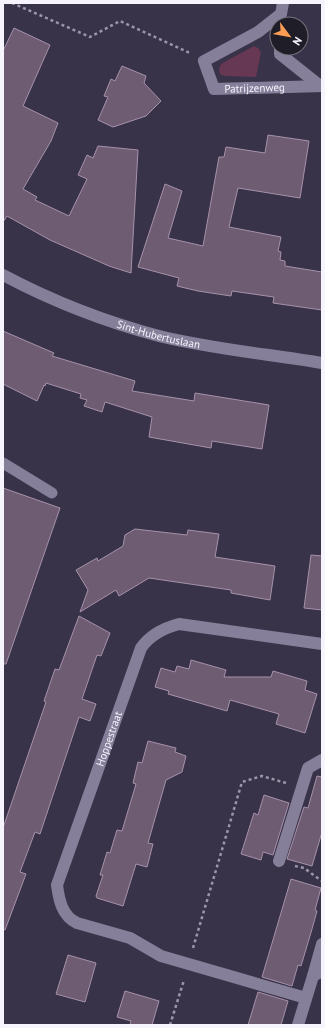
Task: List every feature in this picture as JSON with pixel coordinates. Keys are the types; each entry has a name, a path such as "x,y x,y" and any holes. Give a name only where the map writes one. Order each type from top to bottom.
{"street":[{"path":"204,61 258,32 282,14"},
{"name":"Patrijzenweg","path":"282,56 320,86"},
{"name":"Patrijzenweg","path":"204,61 214,89 320,86"},
{"name":"Sint-Hubertuslaan","path":"3,275 70,306 161,336 219,347 322,362"},
{"name":"Hoppestraat","path":"306,998 157,955 130,938 72,920 66,914 58,899 58,886 141,648 148,638 168,627 179,624 322,644"},
{"path":"279,861 308,768 322,760"},
{"path":"298,1025 306,998 317,973 322,944"}],"lane":[{"path":"3,463 52,493"}],"path":[{"path":"12,3 90,37 120,22 186,51 204,61"},
{"path":"170,1025 242,782 262,776 301,788"},
{"path":"279,861 304,868 322,881"}],"shaded area":[{"path":"254,46 261,52 256,77 224,76 220,74 219,69 221,64"}],"building":[{"path":"14,28 50,45 23,106 58,123 51,141 23,189 37,197 35,200 69,216 87,179 78,175 87,155 93,158 98,146 138,150 131,273 109,266 50,240 7,216 3,222 3,51"},
{"path":"122,66 146,76 144,83 161,101 146,116 113,127 98,120 108,97 104,96 111,79 115,81"},
{"path":"268,135 309,141 300,198 238,188 229,227 281,237 278,251 281,252 280,260 285,261 285,266 322,272 322,310 273,303 274,297 232,291 231,296 198,291 177,286 179,278 138,267 165,184 182,191 168,238 203,246 219,157 224,157 226,147 265,153"},
{"path":"3,331 54,353 52,356 135,381 132,391 194,401 195,393 269,405 262,449 212,441 211,448 149,437 152,417 105,402 102,412 84,406 87,400 80,398 81,394 46,383 37,401 3,384"},
{"path":"3,488 60,508 6,664 3,664"},
{"path":"135,529 187,535 188,530 219,534 215,557 275,566 270,600 231,593 231,590 149,578 119,596 116,590 80,612 88,590 76,570 97,558 98,561 123,546 125,535"},
{"path":"311,555 322,556 322,610 304,608"},
{"path":"79,616 110,633 101,656 97,655 82,699 96,704 90,721 79,717 40,834 35,832 20,872 26,874 5,930 3,929 3,828 46,702 44,701 55,669 59,670"},
{"path":"191,660 226,670 224,677 271,677 273,671 307,681 305,690 317,694 305,733 276,724 279,714 230,700 227,711 168,694 169,691 155,687 161,668 175,672 177,666 189,669"},
{"path":"148,741 176,748 175,752 186,756 182,772 166,780 148,843 153,844 147,867 136,864 123,906 97,898 96,896 103,875 100,875 107,852 110,853 117,830 122,831 136,784 133,783 138,762 142,763"},
{"path":"317,776 322,777 322,832 312,866 287,859 304,807 308,808"},
{"path":"264,795 289,803 273,855 263,852 261,860 241,854 254,813 258,815"},
{"path":"291,879 321,888 312,929 301,966 298,965 292,986 262,977"},
{"path":"68,955 96,963 85,1002 56,994"},
{"path":"125,991 159,1001 152,1025 130,1025 131,1021 117,1017"},
{"path":"258,992 288,1001 281,1025 248,1025"}]}
